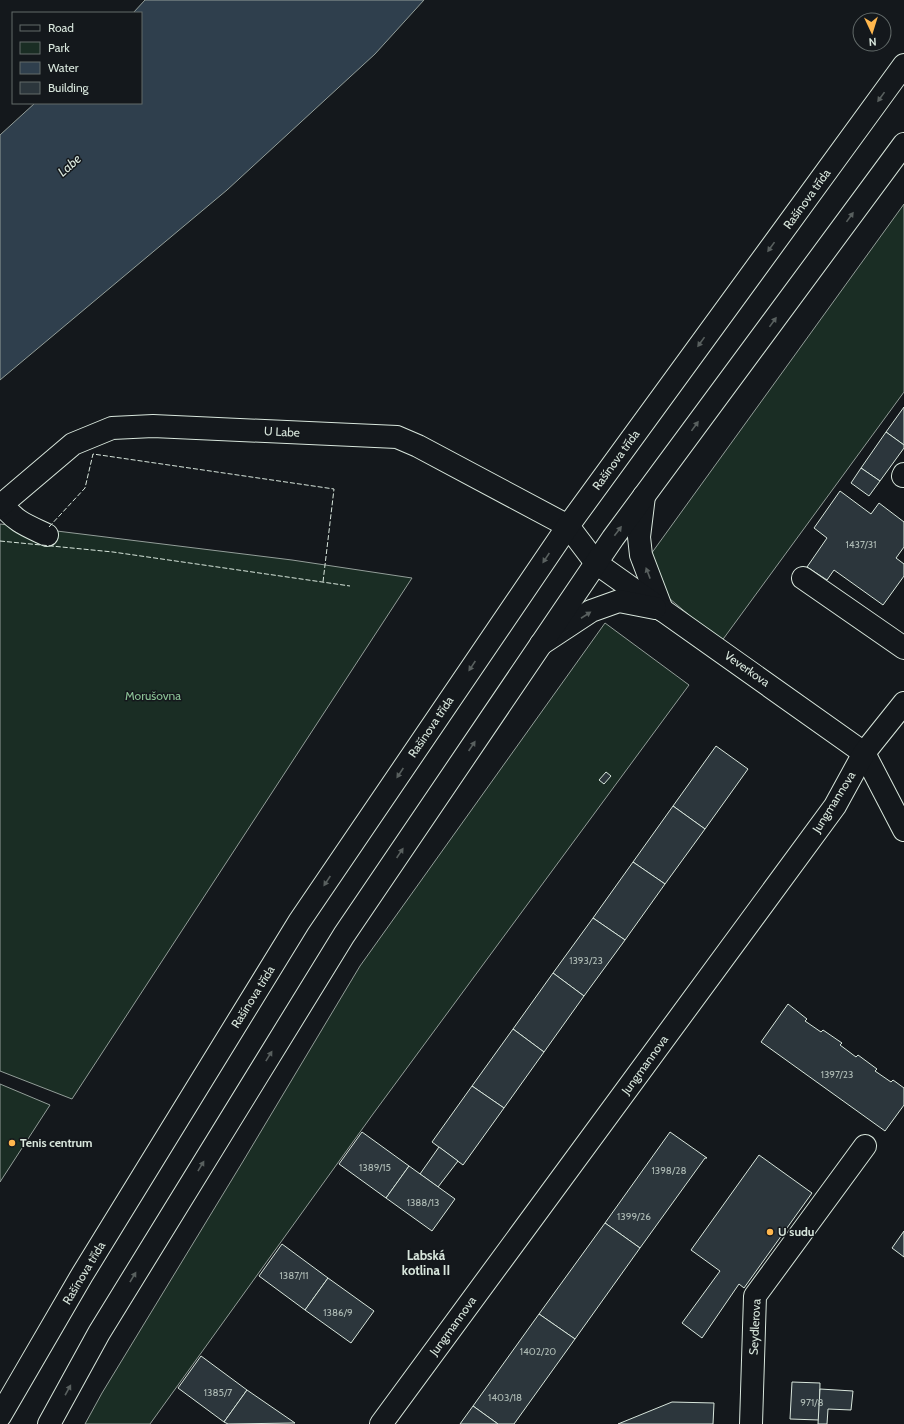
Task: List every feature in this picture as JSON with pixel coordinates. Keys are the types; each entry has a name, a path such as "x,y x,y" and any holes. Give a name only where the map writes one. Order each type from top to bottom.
{"main road":[{"name":"Rašínova třída","path":"0,1416 82,1275 299,922 568,526 904,65"},
{"path":"49,1424 99,1333 344,935 596,563 904,144"},
{"name":"U Labe","path":"1,505 74,444 112,428 153,426 397,436 568,526"},
{"path":"644,496 639,537 641,556 662,610"},
{"path":"1,505 21,523 47,535"},
{"name":"Veverkova","path":"568,526 596,563 864,752 904,830"},
{"path":"803,578 904,648"},
{"path":"541,644 591,611 619,601 662,610"},
{"name":"Jungmannova","path":"381,1424 835,806 864,752 904,703"},
{"name":"Seydlerova","path":"751,1424 755,1296 865,1146"}],"green space":[{"path":"904,204 904,392 721,642 638,572"},
{"name":"Morušovna","path":"0,524 292,560 412,578 72,1099 0,1071"},
{"path":"605,623 689,685 373,1114 150,1424 85,1424 102,1393 360,966"},
{"name":"Tenis centrum","path":"0,1084 50,1105 0,1182"}],"water":[{"name":"Labe","path":"145,0 424,0 375,54 227,190 0,380 0,135 34,104 142,104 142,12 134,12"}],"building":[{"path":"904,407 904,445 886,432"},
{"path":"886,432 904,445 904,448 880,481 861,468"},
{"path":"861,468 880,481 869,496 851,483"},
{"path":"840,491 871,514 879,503 904,522 904,547 896,558 904,564 904,576 883,605 834,570 827,580 807,567 827,538 814,528"},
{"path":"716,746 748,769 705,829 673,806"},
{"path":"606,772 611,776 604,784 599,780"},
{"path":"673,806 705,829 665,884 633,862"},
{"path":"633,862 665,884 625,940 593,918"},
{"path":"593,918 625,940 584,996 553,973"},
{"path":"553,973 584,996 544,1052 513,1029"},
{"path":"788,1004 807,1019 805,1021 821,1032 823,1030 842,1043 840,1045 856,1057 858,1055 877,1069 875,1071 891,1082 893,1080 904,1088 904,1105 885,1131 761,1042"},
{"path":"513,1029 544,1052 504,1108 472,1086"},
{"path":"472,1086 504,1108 463,1165 432,1142"},
{"path":"362,1132 409,1166 386,1198 339,1164"},
{"path":"670,1132 707,1158 705,1158 640,1248 605,1223"},
{"path":"439,1147 458,1161 438,1187 420,1174"},
{"path":"759,1155 812,1193 744,1288 739,1284 702,1338 682,1323 720,1271 691,1250"},
{"path":"409,1166 455,1199 432,1231 386,1198"},
{"path":"605,1223 640,1248 575,1339 539,1314"},
{"path":"904,1231 904,1257 892,1248"},
{"path":"282,1244 328,1278 305,1310 259,1276"},
{"path":"328,1278 374,1311 351,1343 305,1310"},
{"path":"539,1314 575,1339 514,1424 498,1424 473,1406"},
{"path":"201,1356 247,1390 224,1422 178,1388"},
{"path":"792,1382 820,1383 819,1420 790,1419"},
{"path":"820,1389 853,1391 851,1410 828,1409 827,1424 818,1424"},
{"path":"247,1390 295,1423 228,1424 224,1422"},
{"path":"672,1402 714,1403 713,1424 618,1424"},
{"path":"473,1406 498,1424 460,1424"}],"fence":[{"path":"49,527 85,488 93,454 334,489 323,582"},
{"path":"0,541 113,552 350,586"}],"place":[{"name":"Tenis centrum","path":"12,1143"},
{"name":"U sudu","path":"770,1232"}],"district":[{"name":"Labská kotlina II","path":"426,1262"}]}
